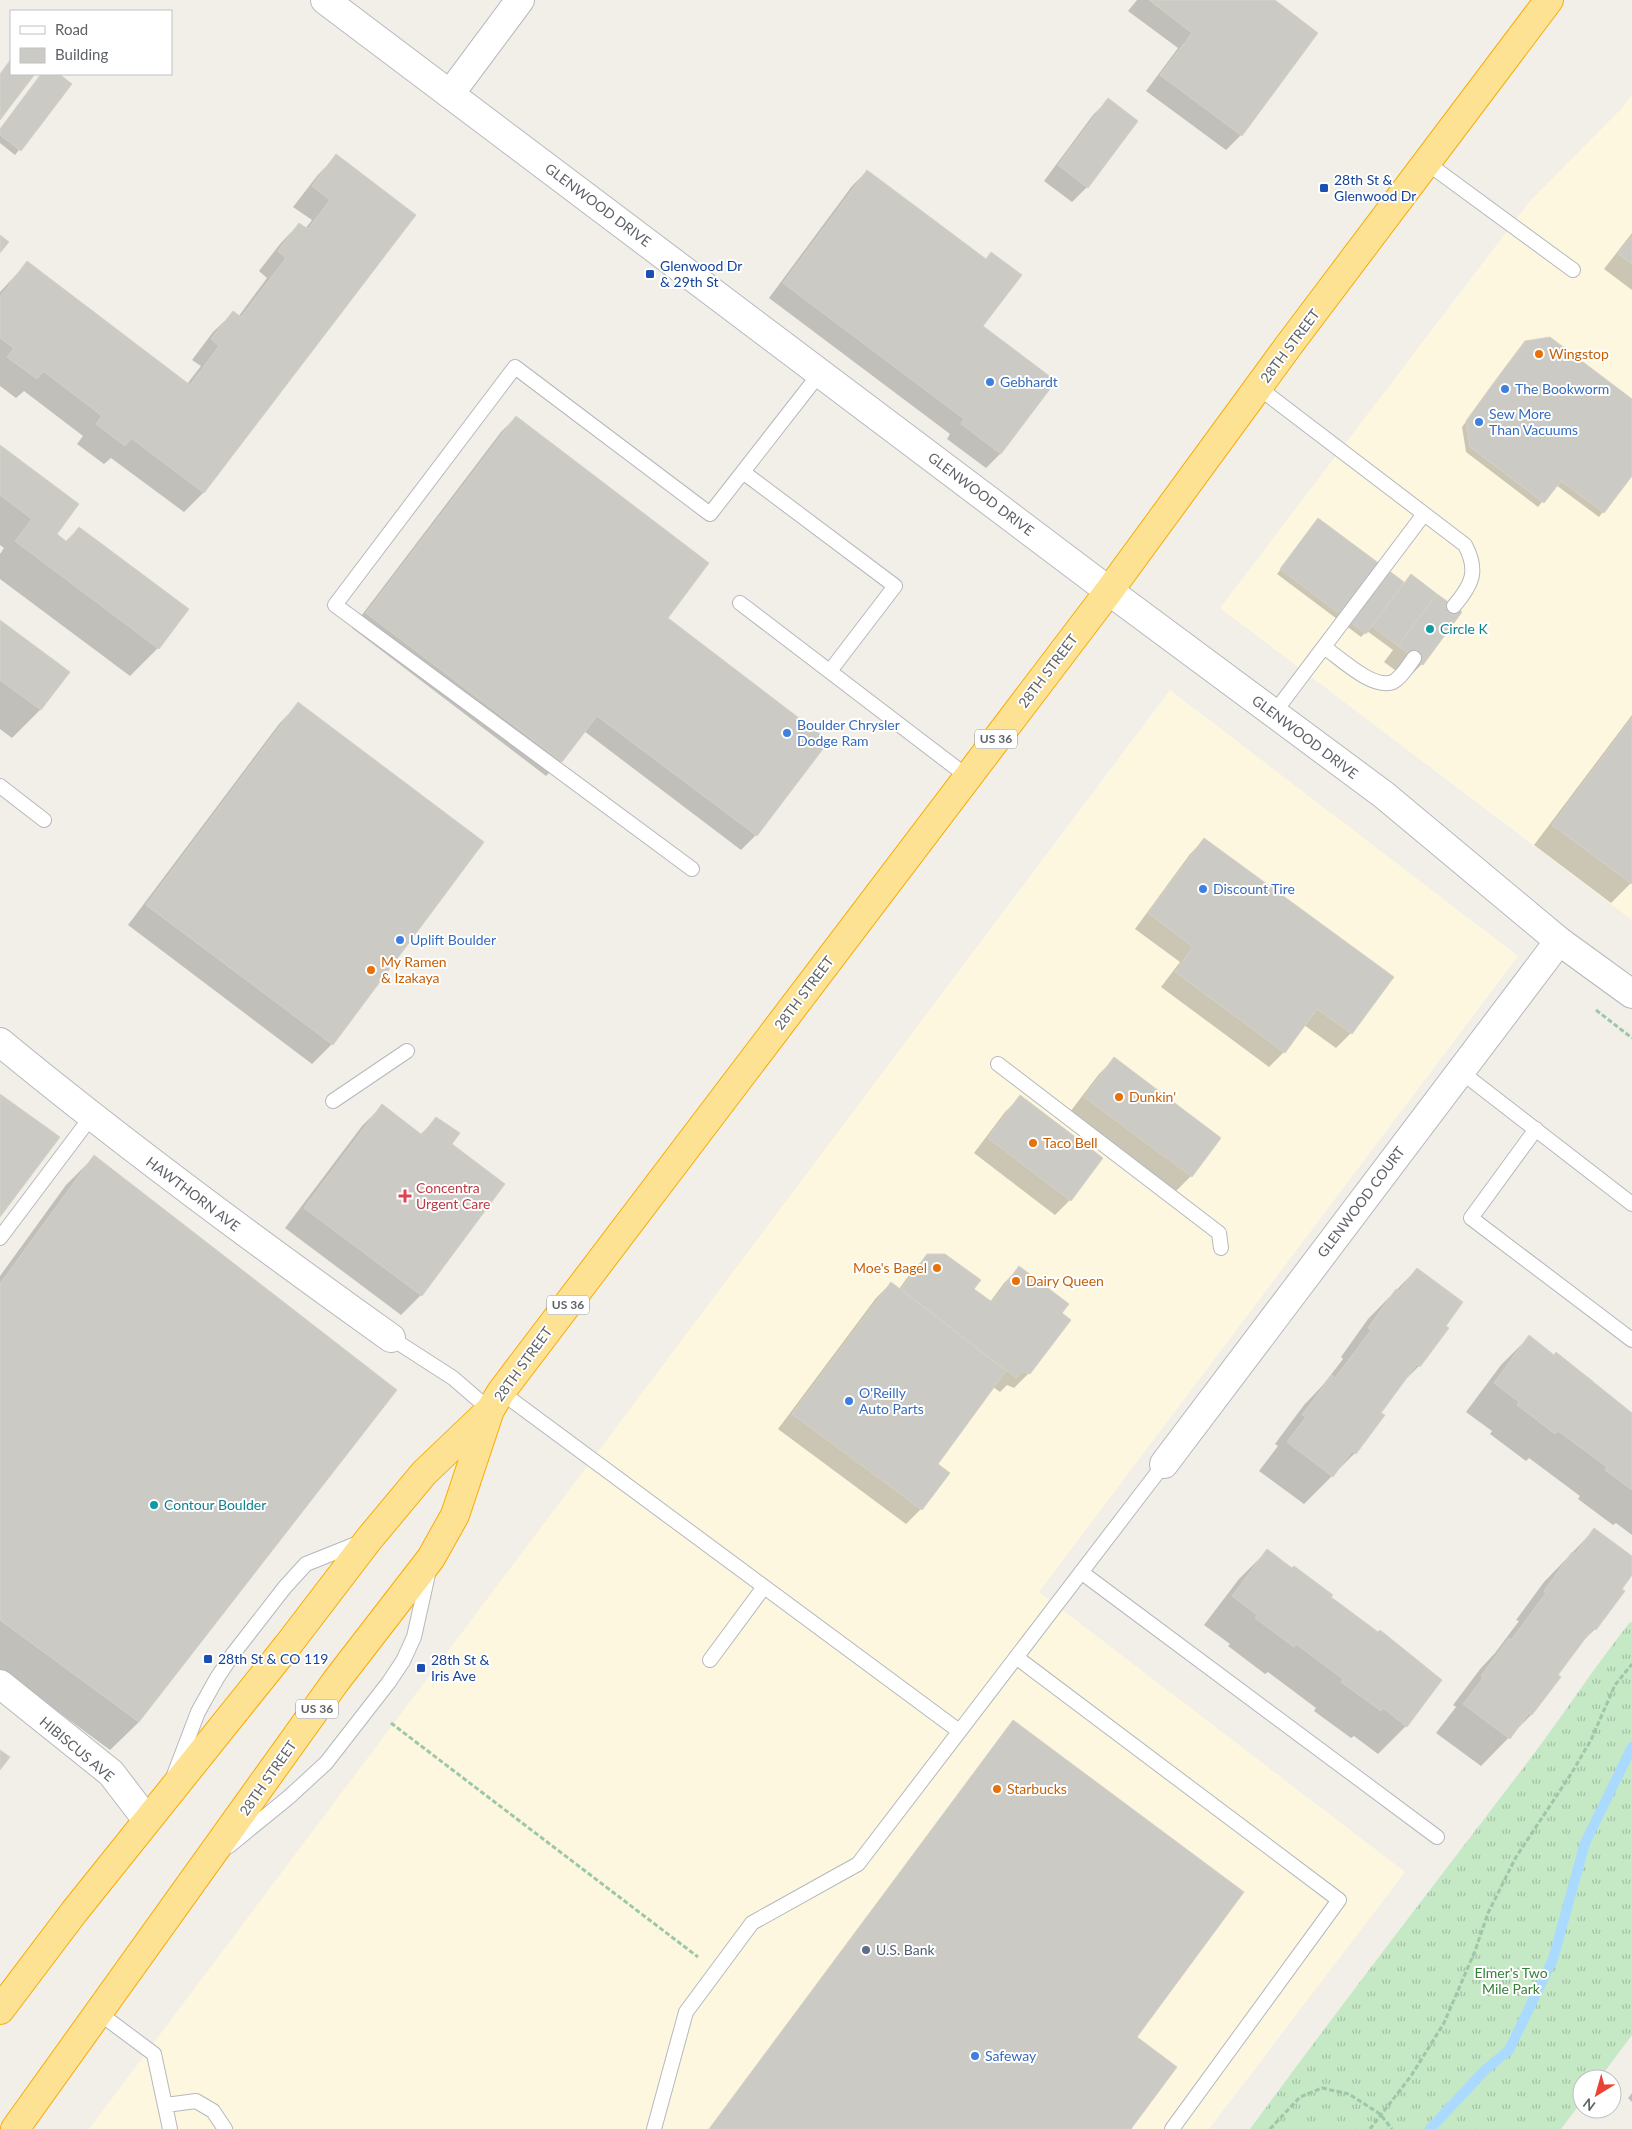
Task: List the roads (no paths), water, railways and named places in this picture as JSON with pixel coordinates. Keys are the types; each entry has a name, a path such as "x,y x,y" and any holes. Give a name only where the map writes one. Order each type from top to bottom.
{"highway":[{"name":"28TH STREET","path":"0,2010 74,1912 282,1653 424,1472 496,1401 1109,591 1549,0"},
{"name":"28TH STREET","path":"22,2123 336,1682 431,1558 455,1515 496,1401"}],"street":[{"name":"GLENWOOD DRIVE","path":"325,0 1109,591 1384,795 1559,941 1632,994"},
{"path":"450,94 520,0"},
{"name":"GLENWOOD COURT","path":"1164,1464 1559,941"},
{"name":"HAWTHORN AVE","path":"0,1042 91,1117 237,1228 391,1338"},
{"name":"HIBISCUS AVE","path":"0,1684 111,1773 147,1820"}],"lane":[{"path":"1427,162 1572,270"},
{"path":"692,870 335,605 516,367 710,514 820,373"},
{"path":"1259,388 1464,545 1471,556 1473,568 1470,583 1454,606"},
{"path":"743,472 894,586 830,671"},
{"path":"1274,713 1424,514"},
{"path":"740,603 968,776"},
{"path":"1324,647 1372,682 1384,684 1393,682 1401,676 1414,658"},
{"path":"0,786 44,820"},
{"path":"333,1101 406,1051"},
{"path":"998,1064 1219,1233 1221,1248"},
{"path":"1460,1071 1632,1204"},
{"path":"0,1238 91,1117"},
{"path":"1536,1130 1471,1218 1632,1340"},
{"path":"391,1338 453,1378 496,1401 764,1587 959,1732"},
{"path":"654,2129 686,2012 752,1924 858,1864 1164,1464"},
{"path":"165,1798 198,1712 233,1654 262,1615 306,1564 369,1540"},
{"path":"207,1864 273,1811 316,1773 341,1745 389,1682 403,1661 414,1637 431,1558"},
{"path":"1081,1572 1437,1837"},
{"path":"710,1660 764,1587"},
{"path":"1016,1657 1339,1900 1172,2129"},
{"path":"99,2013 154,2054 170,2129"},
{"path":"166,2105 196,2100 213,2111 224,2129"}],"waterway":[{"path":"1430,2129 1485,2070 1509,2050 1553,1959 1585,1843 1632,1747"}],"place":[{"name":"28th St & Glenwood Dr","path":"1324,188"},
{"name":"Glenwood Dr & 29th St","path":"650,274"},
{"name":"Wingstop","path":"1539,354"},
{"name":"Gebhardt","path":"990,382"},
{"name":"The Bookworm","path":"1505,389"},
{"name":"Sew More Than Vacuums","path":"1479,422"},
{"name":"Circle K","path":"1430,629"},
{"name":"Boulder Chrysler Dodge Ram","path":"787,733"},
{"name":"Discount Tire","path":"1203,889"},
{"name":"Uplift Boulder","path":"400,940"},
{"name":"My Ramen & Izakaya","path":"371,970"},
{"name":"Dunkin'","path":"1119,1097"},
{"name":"Taco Bell","path":"1033,1143"},
{"name":"Concentra Urgent Care","path":"405,1196"},
{"name":"Moe's Bagel","path":"937,1268"},
{"name":"Dairy Queen","path":"1016,1281"},
{"name":"O'Reilly Auto Parts","path":"849,1401"},
{"name":"Contour Boulder","path":"154,1505"},
{"name":"28th St & CO 119","path":"208,1659"},
{"name":"28th St & Iris Ave","path":"421,1668"},
{"name":"Starbucks","path":"997,1789"},
{"name":"U.S. Bank","path":"866,1950"},
{"name":"Safeway","path":"975,2056"}],"park label":[{"name":"Elmer's Two Mile Park","path":"1511,1982"}]}
